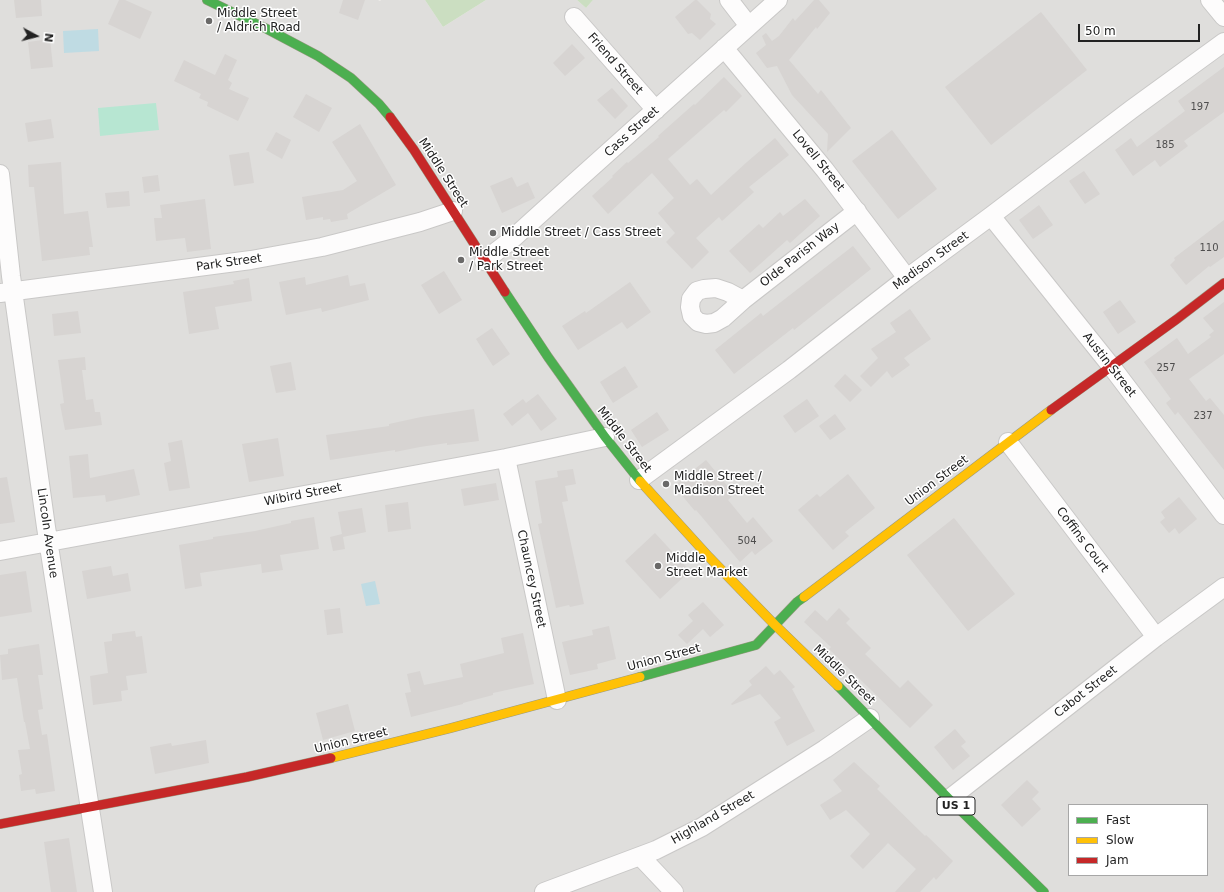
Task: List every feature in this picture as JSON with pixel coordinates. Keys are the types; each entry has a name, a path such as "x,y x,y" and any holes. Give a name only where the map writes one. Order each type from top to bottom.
{"street":[{"path":"729,0 749,26"},
{"name":"Cass Street","path":"484,261 510,241 778,0"},
{"path":"1210,0 1224,17"},
{"name":"Middle Street","path":"217,2 318,56 351,78 392,118 548,357 605,437 639,480 709,557 775,625 870,718 948,799 1044,892"},
{"name":"Friend Street","path":"574,17 656,110"},
{"name":"Madison Street","path":"639,480 790,370 907,278 1224,42"},
{"name":"Lovell Street","path":"724,48 825,170 907,278"},
{"name":"Lincoln Avenue","path":"0,174 7,292 103,892"},
{"name":"Park Street","path":"7,292 251,260 322,247 420,222 453,211"},
{"name":"Olde Parish Way","path":"743,300 857,211"},
{"name":"Austin Street","path":"991,216 1111,366 1224,515"},
{"name":"Union Street","path":"0,824 247,777 333,758 557,700 756,645 797,602 1008,442 1224,283"},
{"name":"Wibird Street","path":"0,551 506,458 605,437"},
{"name":"Coffins Court","path":"1008,442 1156,637"},
{"name":"Chauncey Street","path":"506,458 557,700"},
{"name":"Cabot Street","path":"948,799 1156,637 1224,587"},
{"name":"Highland Street","path":"544,892 640,856 675,841 702,827 825,749 870,718"},
{"path":"640,856 674,892"}],"shaded area":[{"path":"0,0 425,0 443,27 486,0 577,0 586,8 593,0 1224,0 1224,892 0,892"}],"green space":[{"path":"425,0 486,0 443,27"},
{"path":"577,0 593,0 586,8"},
{"path":"156,103 159,130 100,136 98,108"}],"water":[{"path":"98,29 99,51 64,53 63,31"},
{"path":"375,581 380,604 366,606 361,584"}],"building":[{"path":"14,0 41,0 42,16 16,18"},
{"path":"119,0 125,0 152,12 140,39 108,24"},
{"path":"343,0 365,0 358,20 339,13"},
{"path":"695,0 697,0 711,14 710,19 716,24 700,40 692,33 688,34 675,17"},
{"path":"814,0 819,0 830,13 817,29 816,27 789,60 818,94 821,90 851,128 827,152 828,134 792,95 777,66 767,68 756,53 766,45 762,36 766,33 772,41 779,36 793,18 795,21"},
{"path":"1041,12 1087,70 991,145 945,87"},
{"path":"50,39 53,67 31,69 28,42"},
{"path":"572,44 585,58 565,76 553,63"},
{"path":"225,54 237,60 228,80 232,83 229,89 249,98 238,121 207,106 208,102 199,98 201,94 174,81 184,60 215,75"},
{"path":"1224,67 1224,112 1184,141 1188,146 1160,167 1155,160 1133,176 1115,150 1131,138 1137,147 1185,111 1178,101"},
{"path":"724,77 742,96 726,112 724,110 668,159 690,185 697,179 711,195 775,138 789,155 749,187 754,192 722,221 719,217 696,238 709,252 692,269 666,242 675,233 658,213 674,198 652,173 608,214 592,196 627,162 628,163 659,137 658,136 694,104 695,105"},
{"path":"612,88 628,106 615,119 597,100"},
{"path":"306,94 332,108 319,132 293,117"},
{"path":"51,119 54,138 28,142 25,123"},
{"path":"360,124 396,185 347,214 348,219 331,222 330,219 323,220 323,217 306,220 302,197 343,190 357,181 332,142"},
{"path":"892,130 937,189 898,219 852,161"},
{"path":"276,132 291,140 282,159 266,150"},
{"path":"249,152 254,183 234,186 229,155"},
{"path":"61,162 64,214 88,211 93,247 89,247 90,255 42,261 34,187 29,187 28,165"},
{"path":"1084,171 1100,194 1085,204 1069,181"},
{"path":"158,175 160,191 144,193 142,177"},
{"path":"512,177 517,187 528,182 535,198 502,213 490,186"},
{"path":"129,191 130,206 107,208 105,193"},
{"path":"205,199 211,249 187,252 185,238 156,241 154,218 162,218 160,205"},
{"path":"805,199 820,216 790,243 787,240 750,273 729,251 759,224 763,228 780,212 783,216"},
{"path":"1039,205 1053,225 1033,239 1019,220"},
{"path":"1224,220 1224,257 1210,267 1209,266 1186,285 1170,265 1175,260 1174,258"},
{"path":"853,246 871,269 794,330 793,328 734,374 715,350 761,313 763,316"},
{"path":"444,271 462,300 439,314 421,285"},
{"path":"348,275 350,286 365,283 369,300 322,312 321,308 286,315 279,282 305,277 306,285"},
{"path":"249,278 252,301 215,307 219,329 189,334 183,292 234,284 233,281"},
{"path":"630,282 651,312 627,329 622,322 578,350 562,326 585,311 586,313"},
{"path":"1120,300 1136,322 1118,334 1103,312"},
{"path":"1224,302 1224,354 1189,379 1206,401 1210,398 1224,415 1224,470 1178,412 1175,415 1166,403 1171,399 1144,362 1177,338 1188,354 1211,337 1209,335 1214,331 1203,318"},
{"path":"910,309 931,339 904,358 910,365 892,378 887,371 871,387 860,376 878,358 871,349 896,332 890,323"},
{"path":"78,311 81,333 54,336 52,314"},
{"path":"492,328 510,354 493,366 476,339"},
{"path":"85,357 86,370 82,370 86,400 93,399 95,412 100,412 102,425 65,430 60,404 64,403 58,360"},
{"path":"291,362 296,390 276,393 270,366"},
{"path":"625,366 638,387 613,403 600,382"},
{"path":"845,374 862,390 850,402 834,386"},
{"path":"538,394 557,419 541,431 528,413 512,426 503,414 523,399 526,403"},
{"path":"807,399 819,416 795,433 783,416"},
{"path":"474,409 479,441 447,445 447,443 395,452 395,450 330,460 326,435 389,426 389,424 421,417"},
{"path":"657,412 669,430 642,447 631,430"},
{"path":"835,414 846,429 830,440 819,426"},
{"path":"278,438 284,476 249,482 242,444"},
{"path":"182,440 190,488 169,491 164,463 171,461 168,443"},
{"path":"88,454 90,478 134,469 140,495 106,502 105,495 73,498 69,456"},
{"path":"706,460 734,494 728,500 747,523 753,517 773,541 755,555 752,551 740,562 674,486"},
{"path":"573,469 576,484 565,486 568,501 562,502 584,604 556,608 538,524 542,523 535,481 558,477 557,471"},
{"path":"848,474 875,508 845,532 849,536 833,550 798,510 817,494 820,497"},
{"path":"7,477 15,522 0,524 0,478"},
{"path":"496,483 499,500 464,506 461,489"},
{"path":"1179,497 1197,519 1179,534 1175,528 1169,533 1160,522 1165,518 1161,512"},
{"path":"408,502 411,529 388,532 385,505"},
{"path":"362,508 366,532 343,537 345,549 333,551 330,537 342,534 338,512"},
{"path":"314,517 319,549 280,555 283,570 262,573 261,564 200,573 202,586 185,589 179,545 213,539 213,537 255,531 291,523 291,521"},
{"path":"954,518 1015,594 968,631 907,555"},
{"name":"Middle Street Market","path":"655,533 690,571 660,599 625,561"},
{"path":"111,566 113,576 128,573 131,591 87,599 82,571"},
{"path":"26,571 32,612 0,617 0,575"},
{"path":"703,602 724,625 710,637 703,629 687,644 678,635 693,621 688,615"},
{"path":"340,608 343,633 327,635 324,610"},
{"path":"839,608 850,619 846,623 871,648 865,654 900,688 908,680 933,705 910,728 829,649 831,647 804,622 815,610 827,621"},
{"path":"609,626 616,659 597,664 598,669 570,675 562,642 593,635 592,630"},
{"path":"135,631 136,637 142,636 147,673 126,676 128,690 121,691 122,701 93,705 90,676 108,673 104,642 112,641 112,634"},
{"path":"523,633 534,684 493,693 493,695 463,704 411,717 405,693 411,692 407,674 420,671 424,685 463,677 460,664 504,653 501,638"},
{"path":"39,644 43,675 38,675 43,709 38,710 42,735 47,734 55,791 36,794 35,789 21,791 19,775 22,774 18,750 30,749 17,678 2,680 0,655 8,654 8,649"},
{"path":"766,666 774,675 780,670 795,687 792,689 815,731 787,746 774,722 781,718 760,694 732,705 731,704 752,685 749,681"},
{"path":"348,704 355,731 323,740 316,713"},
{"path":"955,729 966,742 961,746 970,756 953,770 934,747"},
{"path":"206,740 209,763 155,774 150,747 171,743 172,746"},
{"path":"854,762 880,786 877,789 953,861 936,880 934,877 920,892 895,892 916,869 888,843 863,869 850,856 870,834 846,810 830,820 820,805 842,791 833,780"},
{"path":"1027,780 1039,792 1032,799 1041,809 1022,827 1001,805"},
{"path":"69,838 77,892 51,892 44,842"}],"traffic: fast":[{"path":"207,0 318,56 351,78 379,104 390,117"},
{"path":"505,292 548,357 605,437 640,481"},
{"path":"640,677 756,645 797,602 804,597"},
{"path":"838,686 949,799 1044,892"}],"traffic: slow":[{"path":"804,597 1051,410"},
{"path":"640,481 709,557 775,625 838,686"},
{"path":"331,758 451,728 640,677"}],"traffic: jam":[{"path":"390,117 414,150 505,292"},
{"path":"1051,410 1177,319 1224,283"},
{"path":"0,824 247,777 331,758"}],"place":[{"name":"Middle Street / Aldrich Road","path":"209,21"},
{"name":"Middle Street / Cass Street","path":"493,233"},
{"name":"Middle Street / Park Street","path":"461,260"},
{"name":"Middle Street / Madison Street","path":"666,484"},
{"name":"Middle Street Market","path":"658,566"}]}
